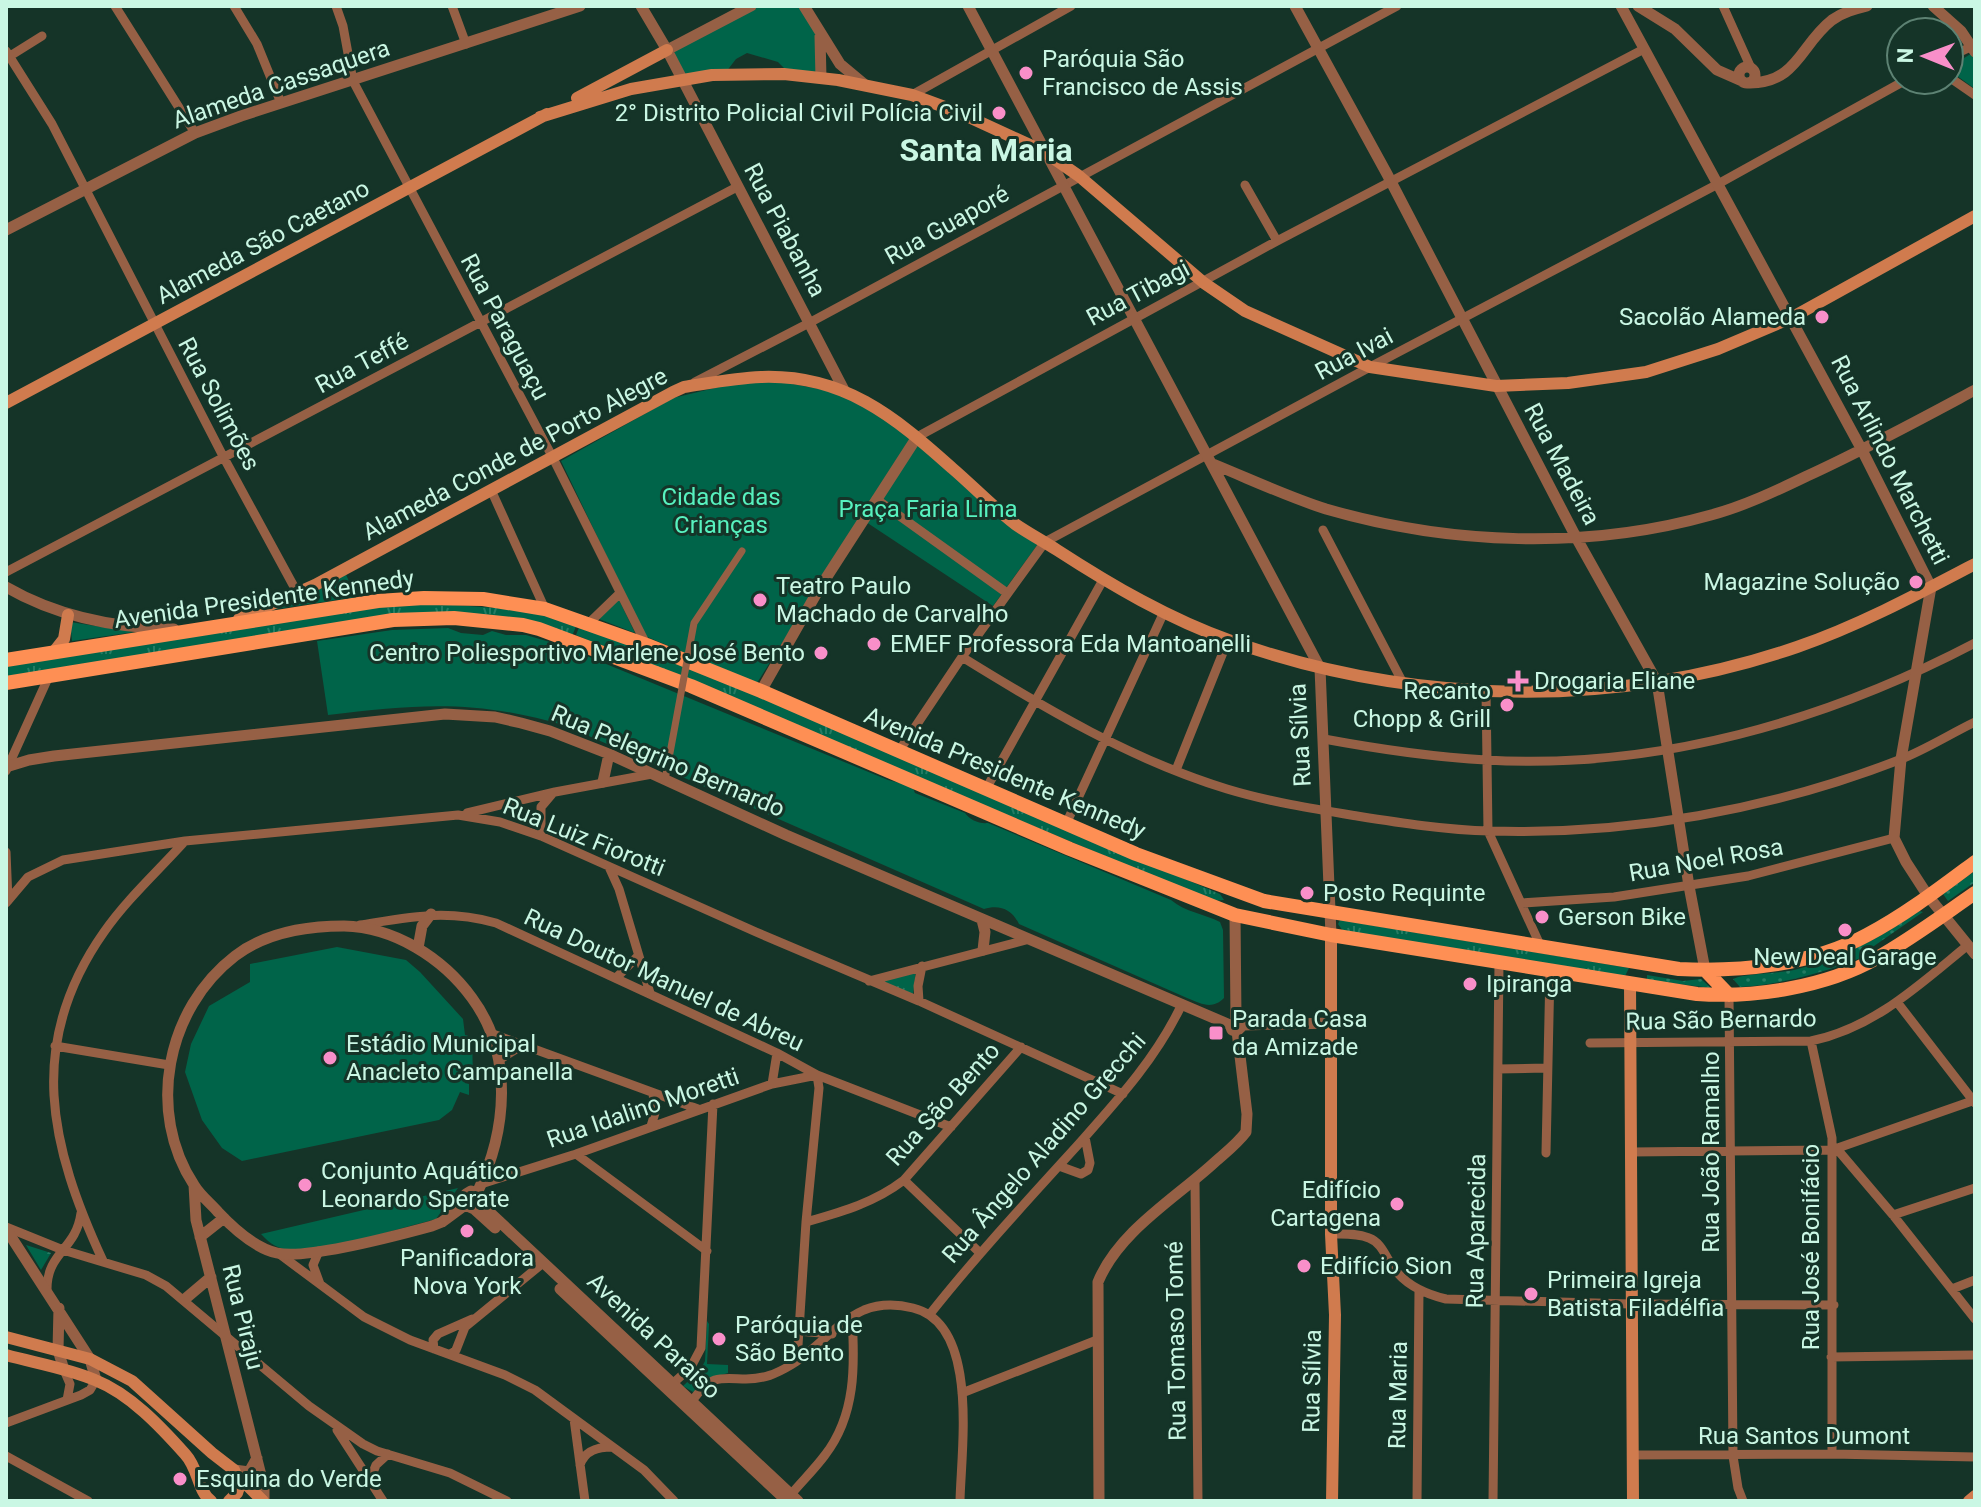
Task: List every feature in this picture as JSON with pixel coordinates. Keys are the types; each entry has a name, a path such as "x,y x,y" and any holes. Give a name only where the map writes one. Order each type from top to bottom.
{"main road":[{"name":"Alameda São Caetano","path":"6,403 667,50"},
{"name":"Alameda São Caetano","path":"540,117 606,95 681,78 758,73 821,78 912,95 958,112 1043,151 1079,176 1204,283 1245,311 1370,367 1496,386 1568,383 1646,372 1718,349 1791,318 1975,216"},
{"name":"Alameda Conde de Porto Alegre","path":"229,624 298,594 684,387 760,377 806,381 844,390 872,404 917,437 1015,523 1103,580 1164,612 1228,640 1320,668 1403,683 1486,691 1593,690 1657,682 1743,663 1796,647 1975,564"},
{"name":"Avenida Presidente Kennedy","path":"6,660 399,599 483,599 545,609 647,645 761,691 1066,824 1264,901 1650,965 1705,970 1769,965 1840,947 1865,937 1975,862"},
{"path":"53,653 64,639 68,615"},
{"name":"Avenida Presidente Kennedy","path":"6,683 393,620 454,618 523,625 691,686 1083,855 1235,915 1331,935 1677,992 1729,995 1791,987 1856,968 1877,958 1975,893"},
{"path":"579,643 581,633 588,624"},
{"path":"630,663 646,655 647,645"},
{"path":"1209,882 1228,899 1235,915"},
{"path":"1235,915 1244,904 1264,901"},
{"path":"1312,910 1331,935"},
{"name":"Rua Sílvia","path":"1331,935 1331,1234 1335,1315 1332,1501"},
{"path":"1633,1501 1630,983 1637,970 1650,965"},
{"path":"1705,970 1729,995"},
{"path":"6,1337 90,1359 132,1381 264,1501"},
{"path":"6,1355 96,1380 120,1393 194,1463 201,1485 211,1501"},
{"path":"201,1485 207,1469 216,1465 233,1471"},
{"path":"229,1501 239,1489 233,1471"},
{"path":"1969,1501 1975,1496"}],"street":[{"path":"115,6 195,133"},
{"path":"234,6 257,44 281,103"},
{"name":"Rua Paraguaçu","path":"336,6 343,26 353,81 553,458 647,645"},
{"path":"452,6 466,44"},
{"name":"Alameda Cassaquera","path":"6,230 195,133 580,6"},
{"name":"Rua Piabanha","path":"641,6 667,50 844,390"},
{"path":"667,50 751,6"},
{"path":"804,6 840,64 865,85"},
{"name":"Rua Sílvia","path":"968,6 1320,668 1331,935"},
{"path":"912,95 1071,6"},
{"name":"Rua Madeira","path":"1295,6 1392,183 1577,539 1657,682 1705,970"},
{"name":"Rua Guaporé","path":"684,387 809,323 1397,6"},
{"name":"Rua Arlindo Marchetti","path":"1621,6 1862,450 1931,587 1901,759 1894,838"},
{"path":"1638,6 1675,29 1717,70 1747,73 1772,81 1785,73 1825,27 1853,8 1868,6"},
{"path":"1723,6 1745,51 1747,73"},
{"path":"1933,6 1952,21 1974,48"},
{"path":"820,35 821,78"},
{"path":"8,54 42,36"},
{"name":"Rua Tibagi","path":"761,691 819,589 917,437 1277,241 1644,49"},
{"name":"Rua Solimões","path":"8,54 52,124 224,458 298,594"},
{"name":"Rua Ivai","path":"899,751 1045,542 1211,460 1370,367 1718,184 1885,92"},
{"path":"1245,185 1277,241"},
{"name":"Rua Teffé","path":"6,572 737,187"},
{"path":"1211,460 1303,501 1381,522 1454,534 1511,539 1577,539 1646,530 1713,515 1770,494 1975,390"},
{"path":"492,492 545,609"},
{"path":"876,499 1007,593"},
{"path":"1323,530 1403,683"},
{"path":"665,780 694,623 742,551"},
{"path":"986,789 1103,580"},
{"path":"6,587 39,605 68,615 137,628 192,629"},
{"path":"588,624 619,594"},
{"path":"1066,824 1164,612"},
{"path":"1176,770 1228,640"},
{"path":"1324,739 1395,752 1488,760 1560,760 1666,750 1780,723 1916,673 1975,643"},
{"path":"962,657 1035,702 1106,739 1226,788 1326,811 1488,831 1585,828 1678,819 1767,801 1901,759 1975,722"},
{"path":"6,769 49,676"},
{"path":"1486,691 1488,831 1541,947"},
{"name":"Rua Pelegrino Bernardo","path":"6,769 29,760 54,756 445,714 495,717 550,731 609,754 1026,940 1237,1025 1332,1023"},
{"path":"603,782 609,754"},
{"path":"458,815 555,792 652,774"},
{"path":"541,836 541,807 555,792"},
{"name":"Rua Luiz Fiorotti","path":"7,902 28,877 63,860 185,841 458,815 500,822 541,836 919,1001 1123,1094"},
{"path":"1894,838 1928,896 1972,950"},
{"name":"Rua Noel Rosa","path":"1522,903 1582,900 1689,886 1788,866 1894,838"},
{"path":"103,1261 69,1180 58,1135 53,1069 55,1046 69,994 97,943 125,906 185,841"},
{"path":"6,852 7,902"},
{"path":"609,867 619,889 650,993"},
{"path":"418,948 422,926 431,914"},
{"name":"Rua Doutor Manuel de Abreu","path":"352,926 431,914 456,914 496,923 777,1053 817,1075 951,1127"},
{"path":"1099,1501 1097,1340 1098,1290 1102,1274 1140,1227 1195,1181 1246,1132 1247,1114 1237,1025 1235,915"},
{"path":"982,920 985,932 983,950"},
{"path":"278,1253 294,1255 319,1251 442,1222 475,1199 492,1156 501,1119 499,1060 488,1022 450,972 418,948 388,935 352,926 303,929 260,942 235,956 196,999 182,1024 169,1065 167,1115 175,1146 194,1185 224,1218 252,1241 278,1253 364,1317 410,1340 520,1381 644,1470 674,1501"},
{"path":"869,981 1026,940"},
{"name":"Rua São Bernardo","path":"1590,1043 1811,1041 1843,1033 1897,1002 1972,950"},
{"path":"616,978 637,957"},
{"name":"Rua Aparecida","path":"1493,1501 1499,963"},
{"path":"919,1001 922,966"},
{"path":"1546,1153 1550,971"},
{"name":"Rua João Ramalho","path":"1729,995 1733,1456 1743,1501"},
{"path":"1631,1152 1834,1149 1974,1101 1897,1002"},
{"name":"Rua Ângelo Aladino Grecchi","path":"930,1314 979,1252 1123,1094 1154,1055 1182,1004"},
{"path":"493,1034 698,1109"},
{"name":"Rua José Bonifácio","path":"1811,1041 1834,1149 1832,1454"},
{"path":"55,1046 169,1065"},
{"path":"499,1060 521,1046"},
{"name":"Rua São Bento","path":"806,1222 860,1205 890,1191 904,1180 1021,1047"},
{"name":"Rua Idalino Moretti","path":"772,1084 777,1053"},
{"path":"1498,1069 1546,1068"},
{"path":"797,1361 819,1088 817,1075"},
{"name":"Rua Idalino Moretti","path":"475,1199 576,1154 651,1126 772,1084 817,1075"},
{"path":"651,1126 655,1113 653,1093"},
{"path":"670,1386 691,1367 701,1348 713,1104"},
{"path":"1059,1166 1081,1174 1088,1170 1090,1163 1085,1137"},
{"path":"1834,1149 1893,1215 1975,1319"},
{"path":"576,1154 707,1251"},
{"path":"904,1180 979,1252"},
{"name":"Rua Tomaso Tomé","path":"1195,1181 1198,1501"},
{"name":"Rua Piraju","path":"194,1185 200,1237 257,1458 264,1501"},
{"path":"1893,1215 1975,1188"},
{"name":"Avenida Paraíso","path":"475,1199 540,1266 791,1499"},
{"path":"47,1289 50,1266 76,1234 81,1213"},
{"path":"200,1237 224,1218"},
{"path":"6,1228 63,1250 146,1275 185,1299 334,1425 371,1448 450,1473 507,1501"},
{"path":"6,1228 90,1359 96,1380 90,1390 6,1423"},
{"path":"1331,1234 1360,1235 1376,1241 1401,1277 1419,1290 1446,1299 1834,1305"},
{"path":"319,1251 313,1265 321,1286"},
{"path":"451,1354 456,1350 465,1327 540,1266"},
{"path":"185,1299 211,1277"},
{"path":"1952,1289 1975,1280"},
{"name":"Rua Maria","path":"1417,1501 1419,1290"},
{"path":"689,1404 705,1386 714,1381 776,1375 852,1317 870,1308 888,1305 918,1309 930,1314 950,1340 956,1355 962,1393 960,1501"},
{"path":"59,1308 58,1350 70,1384 67,1400"},
{"path":"791,1499 825,1455 844,1420 853,1382 852,1317"},
{"path":"434,1349 433,1340 438,1334 475,1318"},
{"path":"798,1331 832,1334"},
{"path":"962,1393 1097,1340"},
{"path":"1831,1357 1975,1355"},
{"path":"574,1419 585,1501"},
{"path":"334,1425 383,1501"},
{"path":"579,1467 581,1460 591,1451 612,1447"},
{"path":"370,1480 376,1465 388,1454"},
{"name":"Rua Santos Dumont","path":"1632,1455 1975,1457"},
{"path":"6,1456 88,1501"},
{"path":"233,1471 249,1472 257,1458"},
{"path":"201,1485 201,1501"}],"green space":[{"path":"760,6 801,6 818,34 819,74 788,72 778,62 747,53 736,59 726,72 682,75 670,52"},
{"path":"1975,53 1975,89 1965,82 1965,57"},
{"name":"Cidade das Crianças","path":"767,379 850,395 912,436 757,683 645,636 561,461 673,398 744,381"},
{"name":"Praça Faria Lima","path":"917,439 1038,544 993,606 866,522"},
{"path":"344,570 356,597 269,610"},
{"path":"618,598 635,633 599,619"},
{"path":"398,601 539,611 577,624 572,636 437,614 6,677 6,663"},
{"path":"70,622 135,632 72,641"},
{"path":"580,625 753,694 1220,894 1224,900 1213,901 576,635"},
{"path":"448,628 483,635 492,631 526,635 560,645 888,780 912,786 915,793 965,813 975,821 988,823 1220,922 1223,930 1224,998 1211,1005 1187,998 1019,924 1004,909 984,909 566,726 504,711 447,706 328,715 317,641 392,630"},
{"path":"1975,871 1975,882 1948,901 1943,894"},
{"path":"1919,911 1923,912 1874,946 1873,953 1841,965 1808,976 1757,985 1740,987 1733,979 1794,970 1828,960 1875,939"},
{"path":"1340,920 1629,968 1625,976 1343,931 1338,924"},
{"name":"Estádio Municipal Anacleto Campanella","path":"337,947 406,960 463,1019 465,1035 472,1037 473,1077 466,1072 465,1083 469,1084 469,1095 460,1092 452,1110 439,1120 242,1161 222,1148 202,1120 185,1072 191,1044 209,1006 250,982 250,964"},
{"path":"916,970 913,995 879,980"},
{"path":"1647,975 1683,981 1701,979 1711,988 1647,980"},
{"path":"458,1188 436,1219 347,1243 288,1250 275,1246 261,1234"},
{"path":"26,1245 51,1253 41,1270"},
{"path":"707,1321 707,1364 728,1365 728,1373 714,1377 693,1392 683,1386 705,1361"}],"place":[{"name":"Paróquia São Francisco de Assis","path":"1026,73"},
{"name":"2° Distrito Policial Civil Polícia Civil","path":"999,113"},
{"name":"Sacolão Alameda","path":"1822,317"},
{"name":"Magazine Solução","path":"1916,582"},
{"name":"Teatro Paulo Machado de Carvalho","path":"760,600"},
{"name":"EMEF Professora Eda Mantoanelli","path":"874,644"},
{"name":"Centro Poliesportivo Marlene José Bento","path":"821,653"},
{"name":"Drogaria Eliane","path":"1518,681"},
{"name":"Recanto Chopp & Grill","path":"1507,705"},
{"name":"Posto Requinte","path":"1307,893"},
{"name":"Gerson Bike","path":"1542,917"},
{"name":"New Deal Garage","path":"1845,930"},
{"name":"Ipiranga","path":"1470,984"},
{"name":"Parada Casa da Amizade","path":"1216,1033"},
{"name":"Estádio Municipal Anacleto Campanella","path":"330,1058"},
{"name":"Conjunto Aquático Leonardo Sperate","path":"305,1185"},
{"name":"Edifício Cartagena","path":"1397,1204"},
{"name":"Panificadora Nova York","path":"467,1231"},
{"name":"Edifício Sion","path":"1304,1266"},
{"name":"Primeira Igreja Batista Filadélfia","path":"1531,1294"},
{"name":"Paróquia de São Bento","path":"719,1339"},
{"name":"Esquina do Verde","path":"180,1479"}],"district":[{"name":"Santa Maria","path":"986,150"}]}
